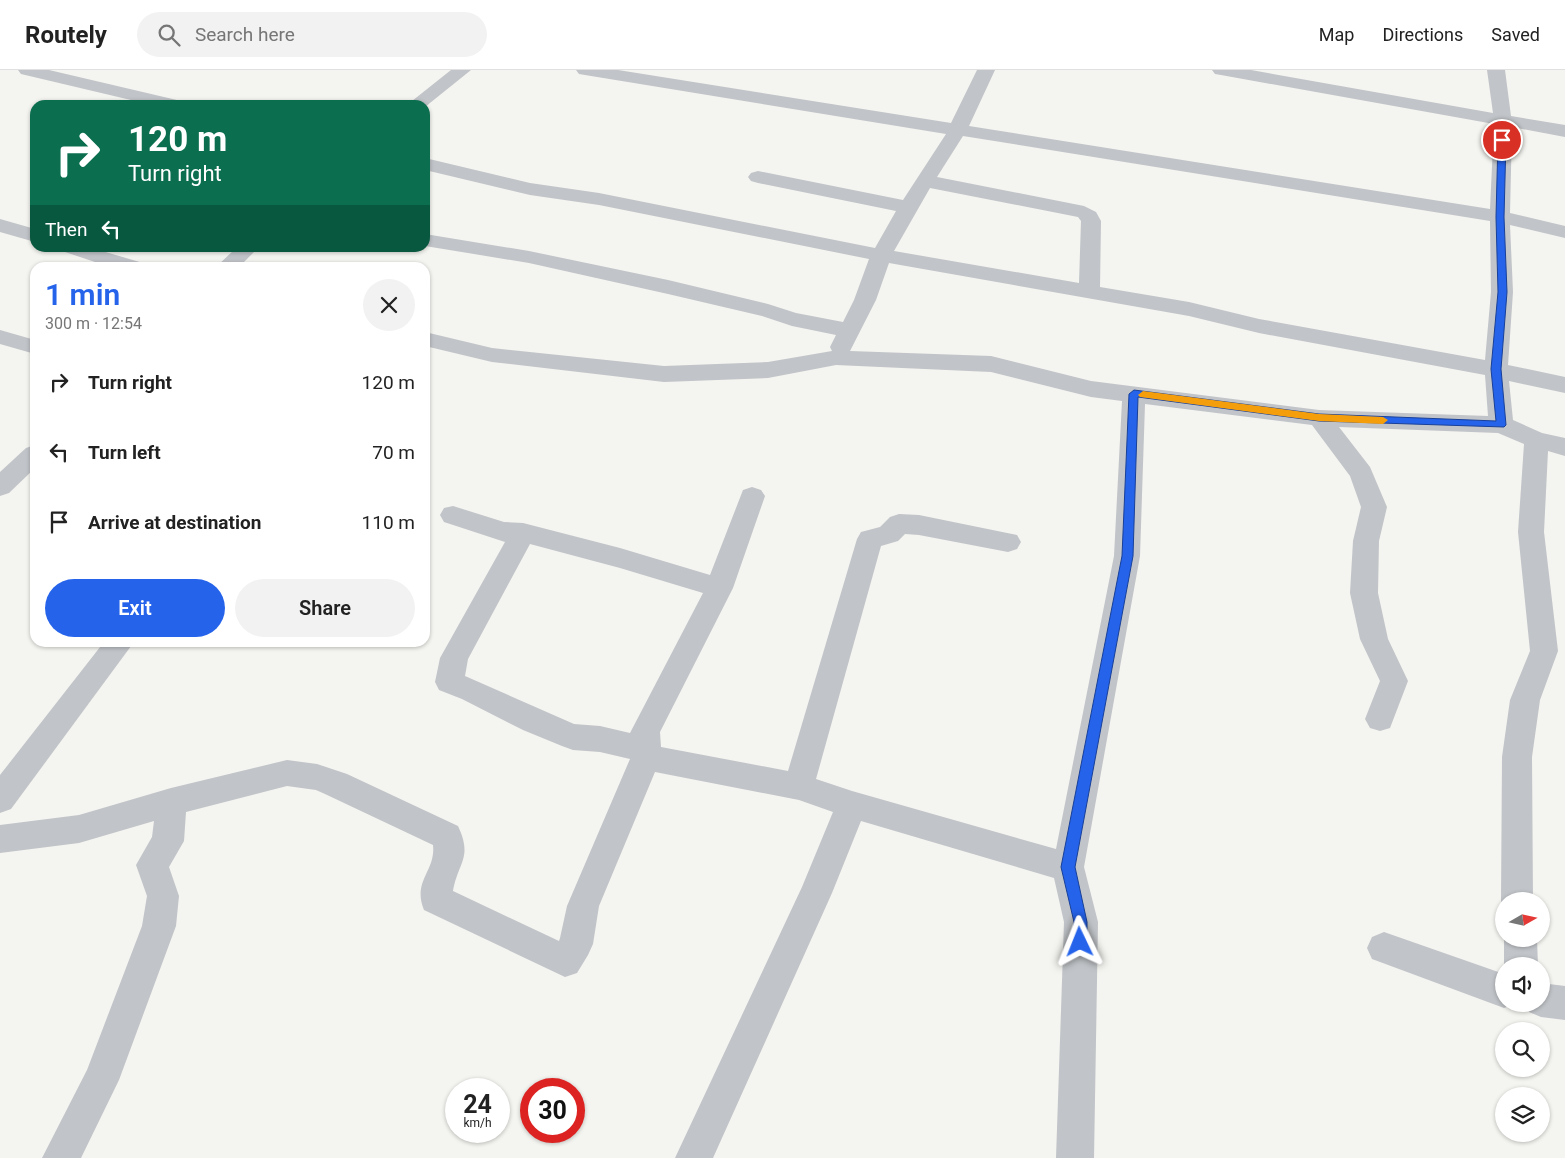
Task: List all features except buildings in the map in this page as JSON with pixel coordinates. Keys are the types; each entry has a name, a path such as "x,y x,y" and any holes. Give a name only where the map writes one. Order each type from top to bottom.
{"street":[{"path":"27,70 154,100"},
{"path":"423,100 462,70"},
{"path":"585,70 1500,217 1565,232"},
{"path":"836,358 865,300 881,255 908,207 957,131 986,70"},
{"path":"1221,70 1565,131"},
{"path":"1496,70 1503,121 1500,217 1502,292 1496,369 1501,425"},
{"path":"430,165 530,189 681,215 881,255 1189,309 1259,326 1496,369 1565,385"},
{"path":"758,177 908,207"},
{"path":"925,180 1084,212 1091,221 1089,292"},
{"path":"0,225 30,234"},
{"path":"430,241 566,265 668,287 768,311 792,319 849,330"},
{"path":"85,252 117,262"},
{"path":"232,262 243,252"},
{"path":"0,337 30,346"},
{"path":"430,341 492,355 664,374 768,370 836,358 991,364 1091,389 1319,418 1501,425 1536,440 1565,446"},
{"path":"1075,1158 1080,922 1068,867 1127,556 1134,394"},
{"path":"1319,418 1360,473 1374,507 1366,541 1364,593 1374,639 1394,681 1380,719"},
{"path":"1517,892 1517,757 1525,700 1544,652 1531,532 1536,440"},
{"path":"0,487 30,459"},
{"path":"0,838 79,829 171,802 287,773 317,777 447,836 449,851 447,862 435,890 436,899 565,961 576,944 583,906 645,744 719,588 752,496"},
{"path":"453,516 503,532 522,533 620,558 719,588"},
{"path":"800,787 870,539 889,534 899,524 918,525 1008,542"},
{"path":"522,533 454,658 448,682 573,737 600,739 645,750 645,744"},
{"path":"0,799 116,647"},
{"path":"645,744 800,787 852,805 1068,867"},
{"path":"61,1158 101,1080 159,926 163,896 152,865 168,841 171,802"},
{"path":"694,1158 816,893 852,805"},
{"path":"1384,948 1495,988"},
{"path":"1550,1001 1565,1003"}],"slow traffic":[{"path":"1143,395 1319,418 1383,420"}],"route":[{"path":"1080,942 1080,922 1068,867 1127,556 1134,394 1319,418 1501,425 1496,369 1502,292 1500,217 1502,140"}]}
